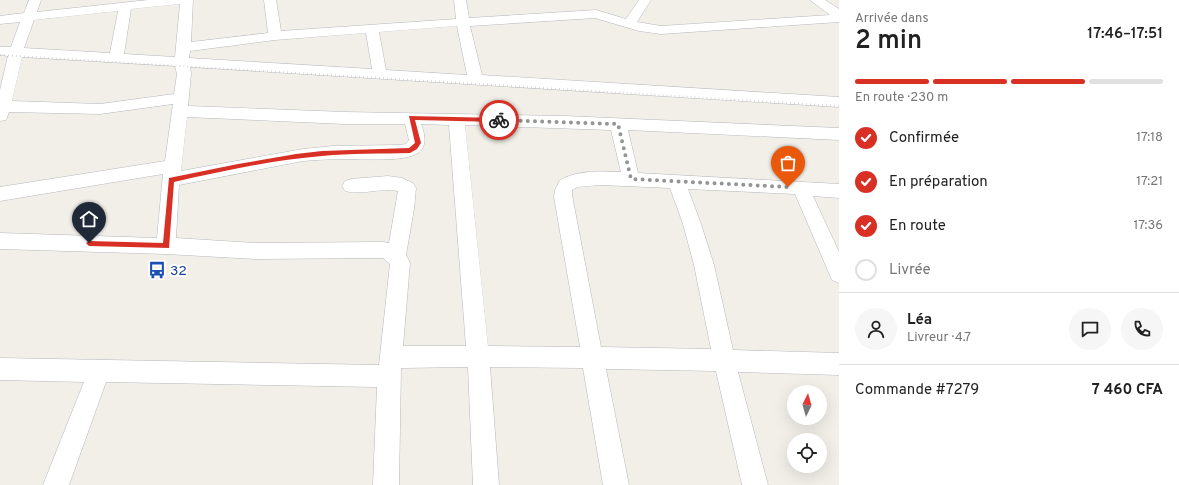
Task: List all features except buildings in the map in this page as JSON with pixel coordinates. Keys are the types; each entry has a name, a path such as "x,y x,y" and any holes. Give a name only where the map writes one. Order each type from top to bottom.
{"street":[{"path":"35,0 16,52 14,68 1,110 100,109 134,105 180,104 345,118 411,118 618,124 839,134"},
{"path":"0,20 187,0 182,63 184,74 172,173 166,246"},
{"path":"270,0 275,36"},
{"path":"460,0 463,22 476,80"},
{"path":"596,14 598,0"},
{"path":"629,24 645,0"},
{"path":"816,0 837,20"},
{"path":"116,59 125,6"},
{"path":"184,46 275,36 596,14 644,28 661,30 824,18 837,20"},
{"path":"372,29 380,74"},
{"path":"0,51 839,102"},
{"path":"0,194 238,166 322,153 410,150 418,143 411,118"},
{"path":"456,119 478,356 486,485"},
{"path":"618,124 631,179"},
{"path":"616,485 562,191 567,184 578,181 631,179 839,191"},
{"path":"676,181 692,224 704,265 724,360 755,485"},
{"path":"351,186 395,183 404,185 407,188 405,209 396,255"},
{"path":"801,188 839,274"},
{"path":"0,241 249,250 384,250 396,255 400,263 390,366 386,485"},
{"path":"0,369 99,372 390,366 478,356 724,360 839,364"},
{"path":"56,485 99,372"}],"railway":[{"path":"0,55 839,106"}],"way so far":[{"path":"499,120 618,124 631,179 788,187"}],"place":[{"name":"32","path":"157,270"}],"route":[{"path":"89,243 166,246 171,180 238,166 322,153 410,150 418,143 411,118 499,120"}]}
